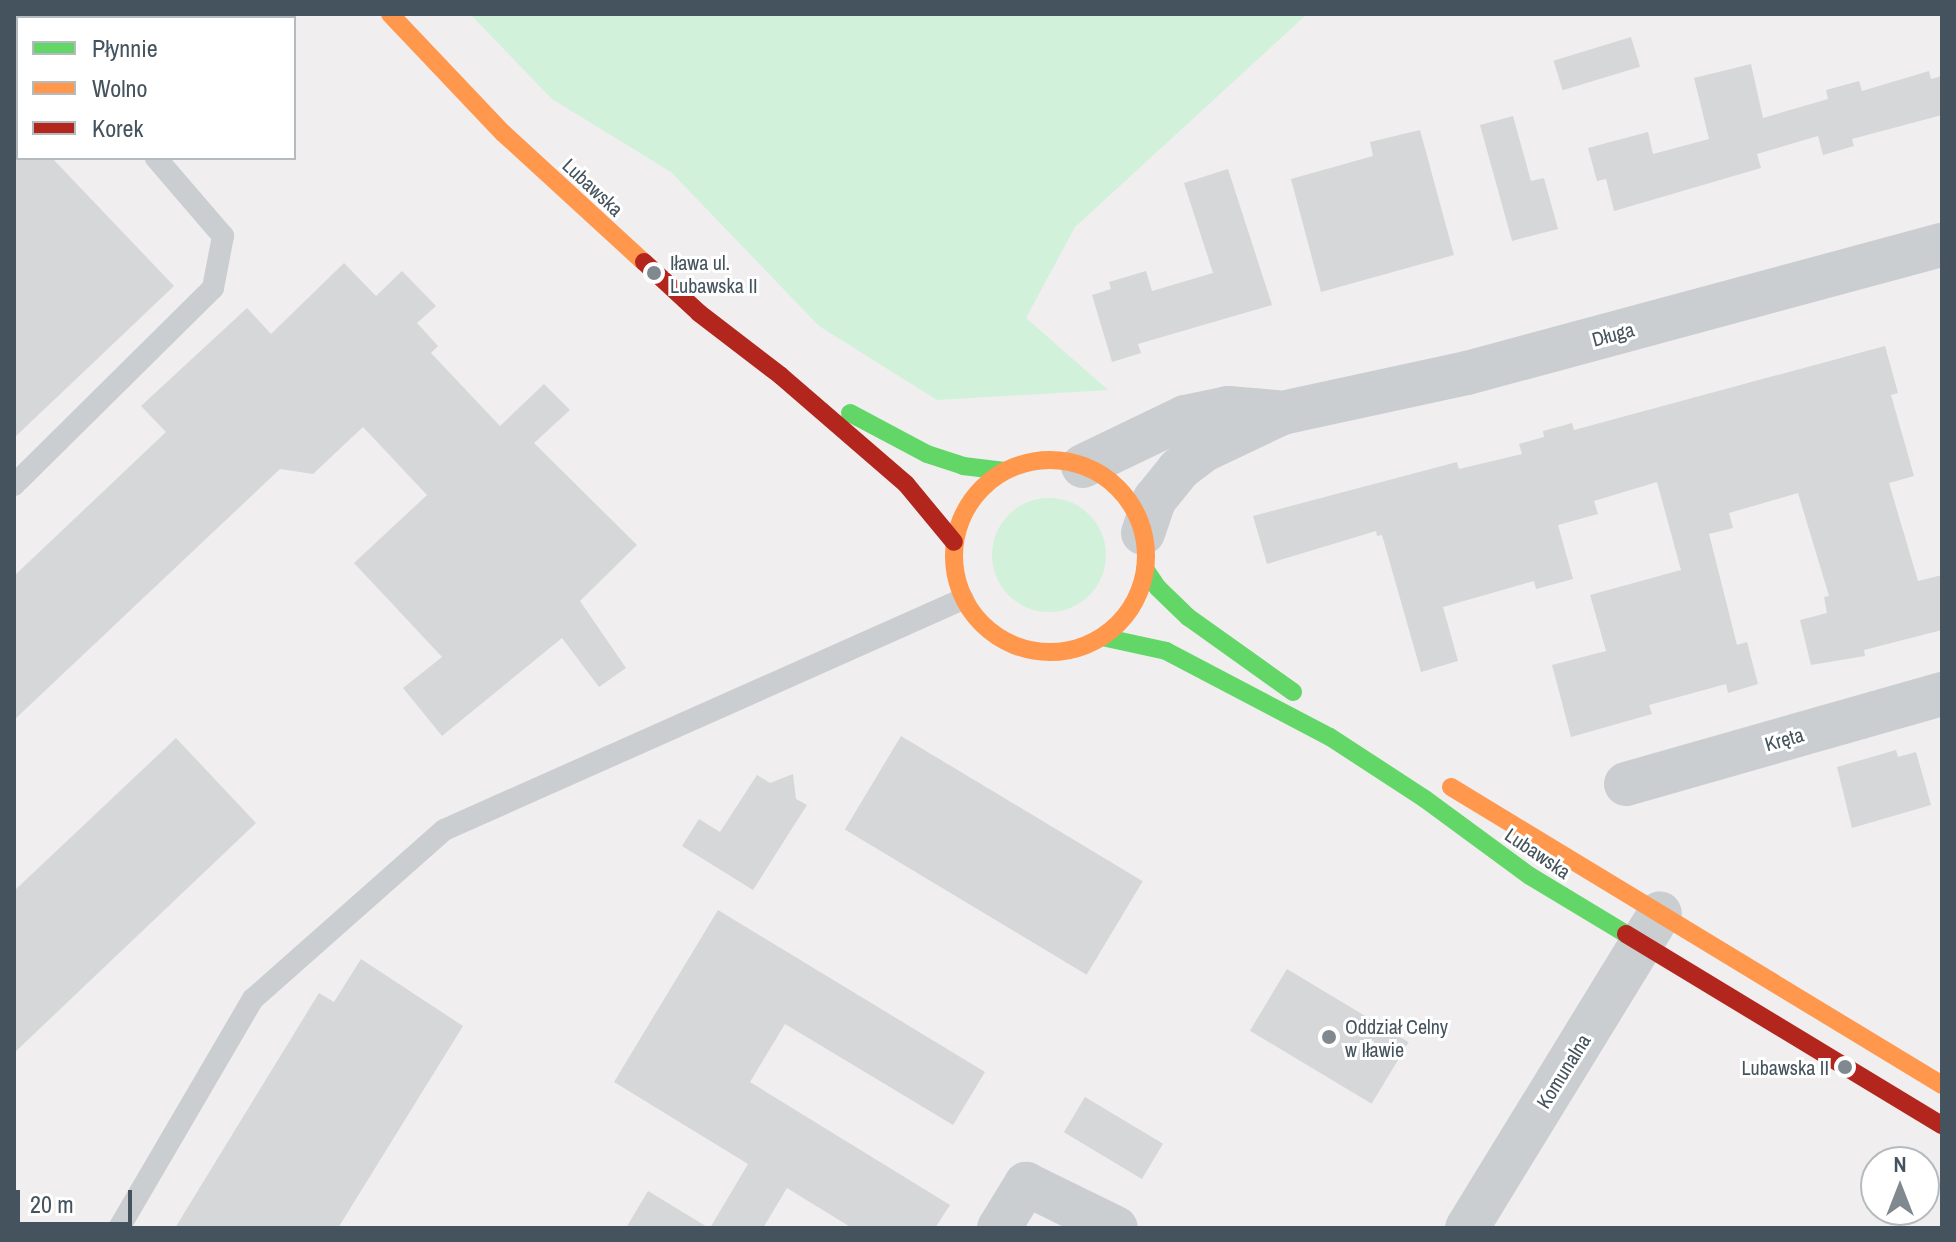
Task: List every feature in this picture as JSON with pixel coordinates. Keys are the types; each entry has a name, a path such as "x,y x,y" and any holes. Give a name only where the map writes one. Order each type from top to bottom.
{"main road":[{"name":"Lubawska","path":"390,14 503,133 699,313 781,376 906,484 954,542"},
{"name":"Lubawska","path":"781,376 927,454 963,466 1005,471"},
{"path":"1144,551 1131,608 1102,637 1077,649 1051,652 1024,649 999,638 978,621 963,599 953,561 960,520 986,483 1005,471 1044,461 1083,466 1122,492 1135,511 1144,551 1158,588 1188,617 1311,703"},
{"name":"Lubawska","path":"1102,637 1166,651 1330,737 1425,799 1530,876 1650,929 1942,1085"},
{"name":"Lubawska","path":"1430,774 1650,929 1942,1125"}],"street":[{"name":"Długa","path":"1144,551 1155,499 1179,469 1206,449 1282,413 1467,373 1942,245"},
{"name":"Długa","path":"1083,466 1185,417 1228,408 1282,413"},
{"name":"Kręta","path":"1626,784 1942,694"},
{"name":"Komunalna","path":"1467,1228 1650,929"},
{"path":"999,1228 1026,1184 1116,1228"}],"lane":[{"path":"14,485 213,288 223,236 158,160"},
{"path":"119,1228 253,999 444,830 963,599"}],"green space":[{"path":"470,14 1307,14 1075,227 1026,318 1108,390 937,400 819,326 671,172 552,99"},
{"path":"1049,498 1071,503 1089,515 1101,533 1106,555 1101,577 1089,595 1071,607 1049,612 1027,607 1009,595 997,577 992,555 997,533 1009,515 1027,503"}],"building":[{"path":"1631,37 1640,67 1563,90 1554,61"},
{"path":"1751,64 1763,118 1828,99 1826,90 1859,81 1862,91 1929,71 1931,79 1942,76 1942,115 1852,139 1854,146 1823,155 1818,136 1757,154 1761,168 1614,211 1606,179 1597,181 1588,148 1648,132 1653,154 1709,139 1694,78"},
{"path":"1513,116 1531,181 1544,178 1558,229 1512,241 1480,125"},
{"path":"1420,130 1454,255 1321,292 1291,179 1373,156 1370,142"},
{"path":"14,158 54,160 174,286 14,438"},
{"path":"1228,169 1272,305 1138,344 1141,353 1112,362 1092,295 1111,289 1109,282 1146,271 1152,291 1213,273 1184,183"},
{"path":"344,263 376,296 402,271 436,306 417,323 438,346 431,353 500,426 544,384 570,410 534,443 637,545 580,601 626,668 599,687 562,638 442,736 403,688 442,657 354,563 427,495 363,427 313,474 280,469 14,720 14,576 166,432 141,406 247,308 271,334"},
{"path":"1885,346 1898,393 1891,395 1914,476 1889,483 1918,581 1942,575 1942,630 1864,650 1865,656 1811,665 1800,620 1827,613 1824,597 1829,596 1798,493 1729,513 1733,528 1709,534 1737,645 1747,642 1758,684 1728,693 1726,684 1649,705 1652,714 1571,737 1552,665 1606,651 1590,595 1681,570 1657,482 1594,501 1598,514 1558,525 1573,579 1536,589 1534,581 1443,607 1458,661 1421,672 1382,535 1377,536 1376,531 1267,564 1253,516 1457,462 1459,469 1522,454 1519,444 1544,437 1543,431 1572,423 1574,430"},
{"path":"901,736 1143,881 1087,975 845,829"},
{"path":"176,738 256,823 14,1053 14,891"},
{"path":"1896,750 1898,757 1916,752 1931,805 1852,828 1837,767"},
{"path":"793,774 796,799 807,805 753,890 682,846 699,819 720,832 757,775 770,783"},
{"path":"718,910 985,1072 953,1125 785,1024 750,1082 950,1205 935,1228 852,1228 787,1188 763,1228 710,1228 748,1164 614,1082"},
{"path":"361,959 463,1026 338,1228 175,1228 319,993 334,1002"},
{"name":"Oddział Celny w Iławie","path":"1287,969 1409,1042 1372,1104 1250,1031"},
{"path":"1085,1097 1163,1144 1142,1179 1064,1132"},
{"path":"648,1191 709,1228 626,1228"}],"traffic: fast":[{"path":"850,413 927,454 963,466 1005,471"},
{"path":"1145,569 1158,588 1188,617 1293,692"},
{"path":"1102,637 1166,651 1330,737 1425,799 1530,876 1626,934"}],"traffic: slow":[{"path":"390,14 503,133 644,262"},
{"path":"1050,460 1087,467 1118,488 1139,519 1146,556 1139,593 1118,624 1087,645 1050,652 1013,645 982,624 961,593 954,556 961,519 982,488 1013,467 1050,460"},
{"path":"1451,787 1942,1085"}],"traffic: jam":[{"path":"644,262 699,313 781,376 906,484 954,542"},
{"path":"1626,934 1942,1125"}],"place":[{"name":"Iława ul. Lubawska II","path":"654,273"},
{"name":"Oddział Celny w Iławie","path":"1329,1037"},
{"name":"Lubawska II","path":"1845,1067"}]}
